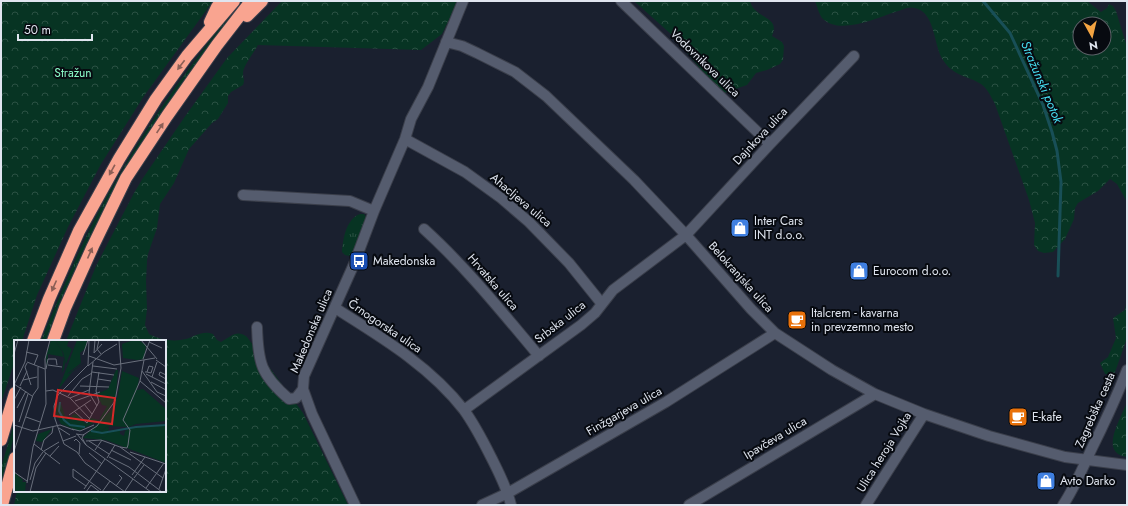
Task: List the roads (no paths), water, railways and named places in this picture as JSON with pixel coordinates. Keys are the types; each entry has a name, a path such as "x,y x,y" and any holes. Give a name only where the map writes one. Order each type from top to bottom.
{"highway":[{"path":"205,34 222,1"},
{"path":"33,340 49,299 79,231 119,159 156,98 205,34 234,1"},
{"path":"53,340 65,308 126,178 217,45 251,1"},
{"path":"217,45 262,1"},
{"path":"1,440 14,396"},
{"path":"2,505 14,462"}],"street":[{"name":"Makedonska ulica","path":"355,505 312,414 303,389 304,376 354,264 374,211 405,139 411,119 428,87 463,1"},
{"name":"Vodovnikova ulica","path":"621,1 770,144"},
{"name":"Belokranjska ulica","path":"446,42 462,46 484,56 515,72 539,89 634,180 686,235 751,309 776,333 832,370 875,394 924,414 989,436 1065,457 1127,465"},
{"name":"Dajnkova ulica","path":"686,235 854,56"},
{"name":"Ahacljeva ulica","path":"405,139 465,172 501,198 529,222 569,263 602,304"},
{"path":"243,195 350,201 374,211"},
{"name":"Hrvatska ulica","path":"424,229 460,264 539,356"},
{"name":"Srbska ulica","path":"464,410 581,325 595,313 613,290 686,235"},
{"name":"Črnogorska ulica","path":"335,308 392,343 435,379 464,410 485,445 508,493 511,505"},
{"path":"257,327 259,358 266,375 289,399 296,398 303,389"},
{"name":"Finžgarjeva ulica","path":"482,505 508,493 666,402 776,333"},
{"name":"Zagrebška cesta","path":"1062,505 1077,481 1115,400 1127,370"},
{"name":"Ipavčeva ulica","path":"688,505 875,394"},
{"name":"Ulica heroja Vojka","path":"866,505 924,414"}],"waterway":[{"name":"Stražunski potok","path":"983,1 1010,33 1043,105 1052,132 1057,151 1061,182 1058,276"}],"place":[{"name":"Inter Cars INT d.o.o.","path":"740,228"},
{"name":"Makedonska","path":"359,261"},
{"name":"Eurocom d.o.o.","path":"859,271"},
{"name":"Italcrem - kavarna in prevzemno mesto","path":"797,320"},
{"name":"E-kafe","path":"1018,417"},
{"name":"Avto Darko","path":"1046,481"}],"park label":[{"name":"Stražun","path":"73,73"}]}
